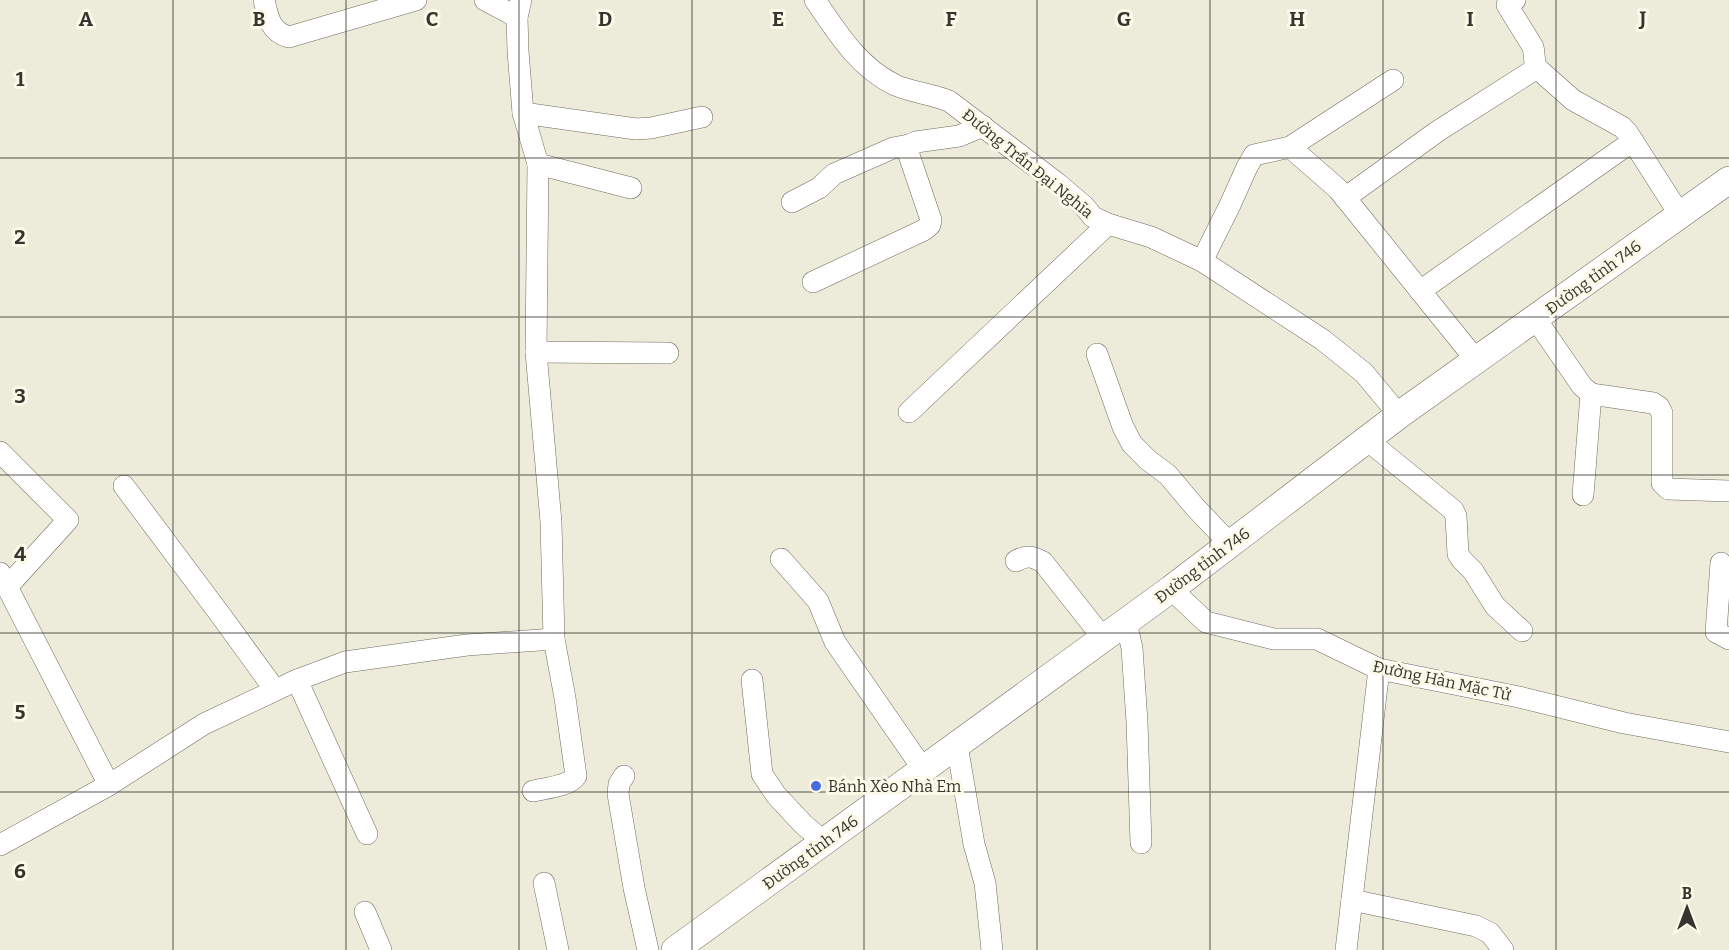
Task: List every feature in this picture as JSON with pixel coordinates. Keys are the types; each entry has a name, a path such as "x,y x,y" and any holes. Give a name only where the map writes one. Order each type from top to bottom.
{"main road":[{"name":"Đường tỉnh 746","path":"679,949 1171,589 1399,415 1729,180"}],"street":[{"path":"264,0 269,21 275,31 289,37 416,0"},
{"path":"485,0 519,8 518,60 523,113 538,164 536,352 551,522 554,639 576,776 573,781 533,791"},
{"name":"Đường Trần Đại Nghĩa","path":"815,0 833,28 859,60 882,78 897,86 949,101 1057,183 1084,206 1093,217 1151,237 1202,261 1323,340 1364,373 1399,415"},
{"path":"1515,0 1507,5 1533,47 1534,63 1537,68 1573,100 1622,127 1680,215"},
{"path":"1345,198 1438,131 1537,68"},
{"path":"1202,261 1254,155 1290,147 1393,80"},
{"path":"523,113 636,129 702,117"},
{"path":"792,202 819,188 834,174 893,148 959,136 983,126"},
{"path":"1420,291 1633,141"},
{"path":"813,282 924,230 930,225 931,220 909,155 909,145"},
{"path":"1290,147 1338,189 1476,360"},
{"path":"538,164 631,188"},
{"path":"909,412 1108,224"},
{"path":"1535,318 1582,386 1591,394 1653,403 1659,407 1662,413 1662,483 1668,489 1729,491"},
{"path":"536,352 668,353"},
{"path":"1097,354 1123,427 1132,444 1168,475 1230,544"},
{"path":"1583,495 1591,394"},
{"path":"1367,440 1453,510 1456,516 1458,554 1495,606 1522,631"},
{"path":"0,452 68,520 4,580 109,785"},
{"path":"124,486 275,690"},
{"path":"1016,561 1024,557 1033,557 1043,562 1103,638"},
{"path":"781,559 818,601 835,642 923,769"},
{"path":"1721,563 1716,632 1729,639"},
{"name":"Đường Hàn Mặc Tử","path":"1171,589 1206,622 1275,639 1317,639 1379,669 1519,697 1624,723 1729,742"},
{"path":"1126,622 1132,648 1141,843"},
{"path":"0,845 109,785 204,724 297,680 345,662 467,645 554,639"},
{"path":"1346,950 1379,669"},
{"path":"297,680 367,834"},
{"path":"752,680 762,774 776,795 803,824 824,842"},
{"path":"957,745 974,844 985,882 992,950"},
{"path":"624,776 619,784 618,794 634,888 648,950"},
{"path":"544,883 558,950"},
{"path":"1352,900 1476,926 1490,933 1503,950"},
{"path":"365,912 381,950"}],"place":[{"name":"Bánh Xèo Nhà Em","path":"816,786"}]}
